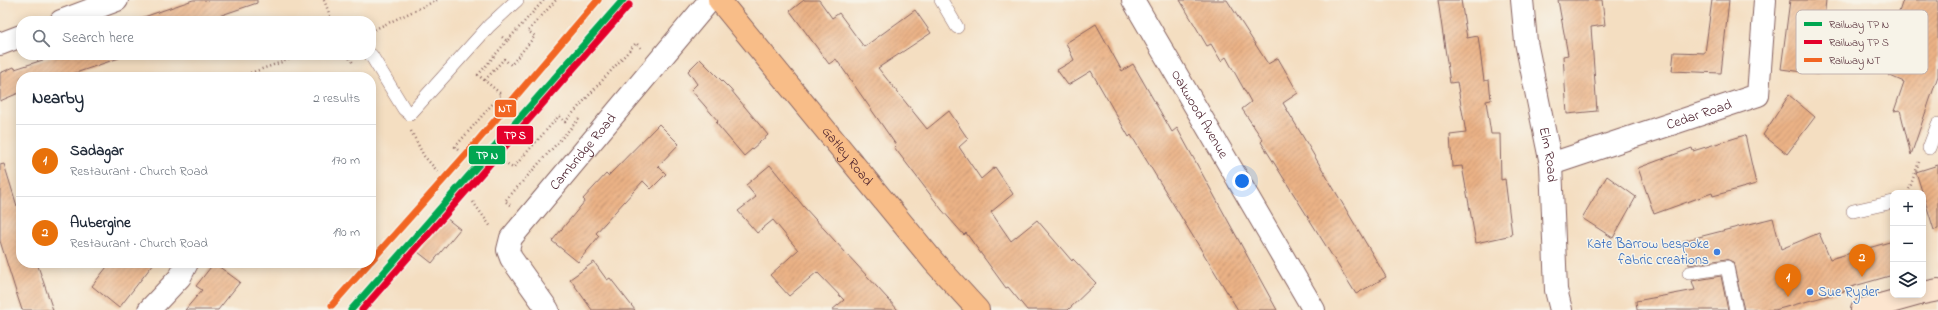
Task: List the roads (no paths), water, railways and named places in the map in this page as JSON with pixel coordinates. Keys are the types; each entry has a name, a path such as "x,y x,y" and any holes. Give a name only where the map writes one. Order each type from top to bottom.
{"main road":[{"name":"Gatley Road","path":"719,0 934,262 978,310"}],"street":[{"path":"74,16 117,0"},
{"name":"Cambridge Road","path":"548,310 511,258 508,250 508,244 526,219 710,0"},
{"name":"Oakwood Avenue","path":"1134,0 1314,310"},
{"name":"Elm Road","path":"1522,0 1526,42 1551,164 1556,290 1561,310"},
{"name":"Cedar Road","path":"1551,164 1758,95 1765,0"},
{"path":"0,44 16,38"},
{"path":"149,310 180,277 184,268"},
{"path":"1862,310 1902,298"}],"lane":[{"path":"374,60 404,109 410,114 489,26 517,0"},
{"path":"941,0 957,27"},
{"path":"1929,148 1938,124"},
{"path":"1853,211 1890,203"},
{"path":"1689,273 1727,267 1736,310"}],"rail line":[{"name":"NT","path":"376,255 468,152 598,0"},
{"name":"NT","path":"332,305 365,268"}],"place":[{"name":"Kate Barrow bespoke fabric creations","path":"1717,252"},
{"name":"Aubergine","path":"1862,277"},
{"name":"Sue Ryder","path":"1810,292"},
{"name":"Sadagar","path":"1788,297"}]}
